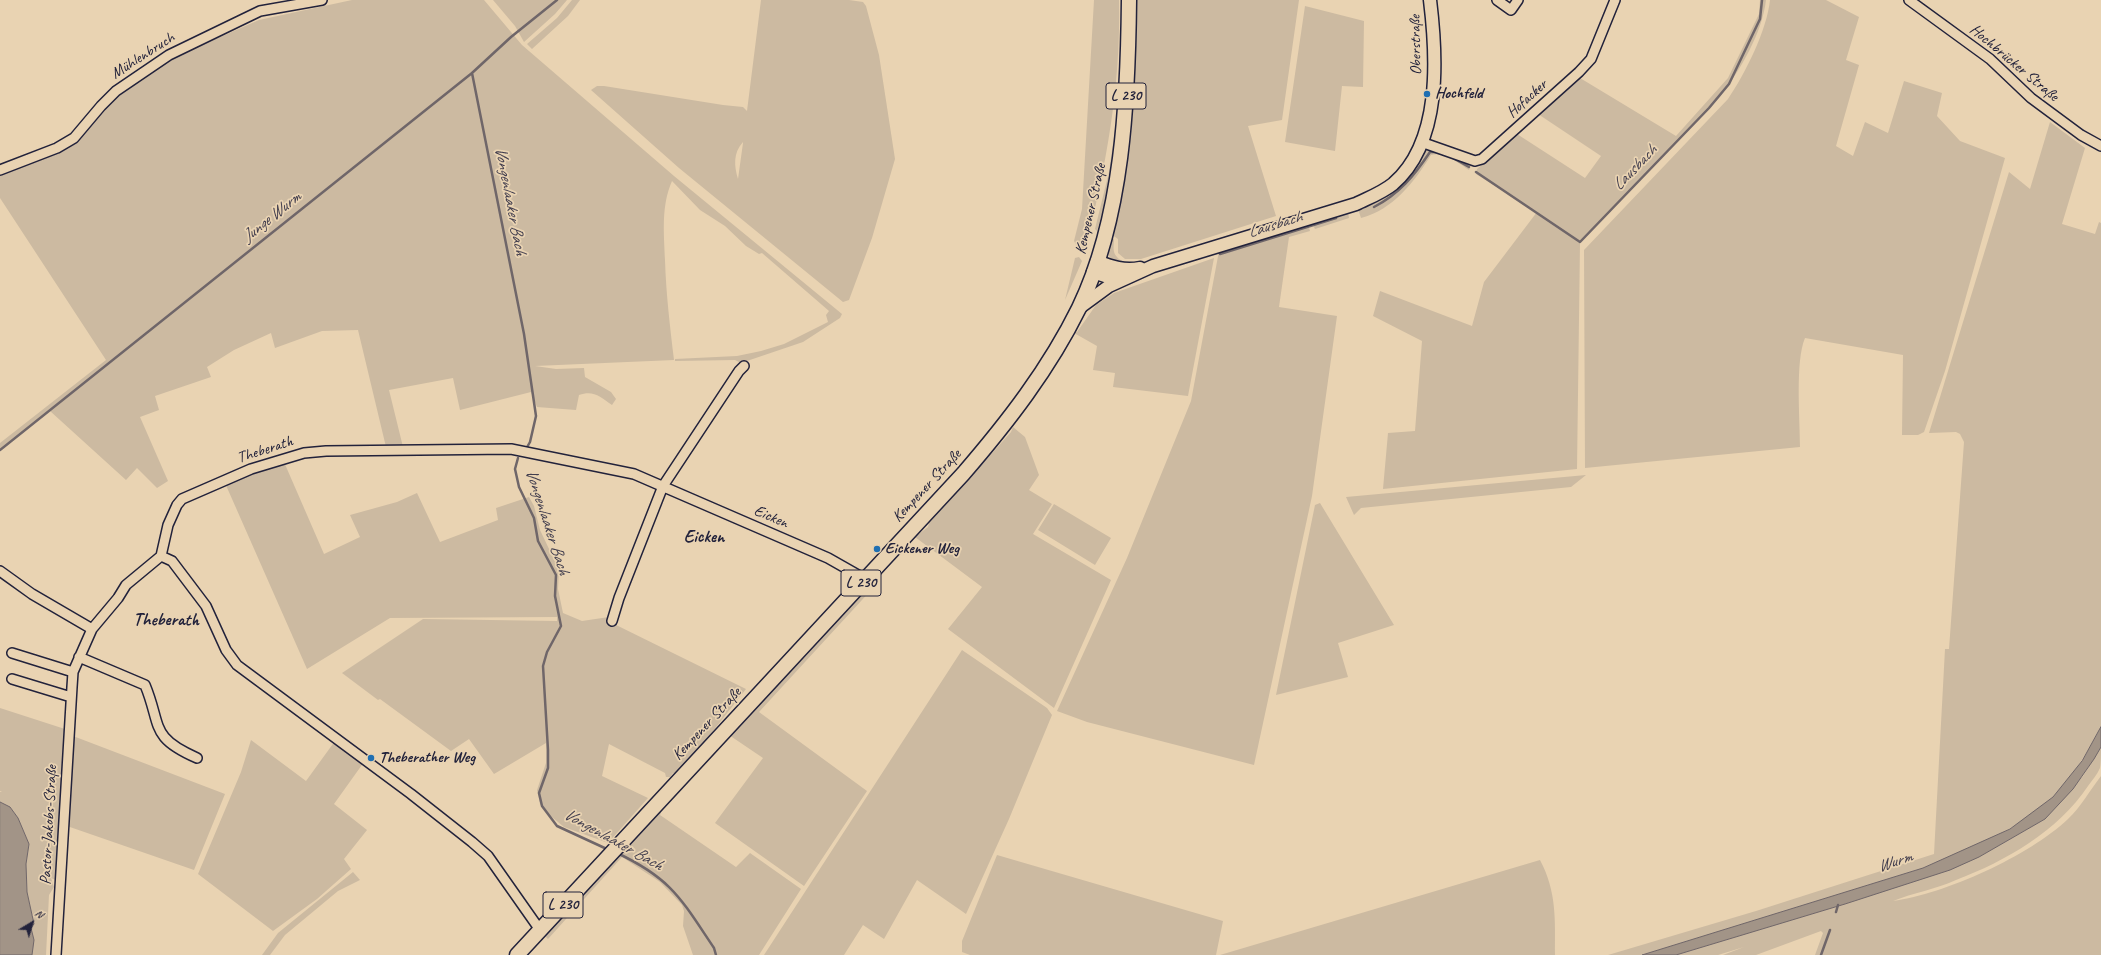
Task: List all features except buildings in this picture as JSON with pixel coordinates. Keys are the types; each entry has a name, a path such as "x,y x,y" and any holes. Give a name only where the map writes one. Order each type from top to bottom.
{"main road":[{"name":"Kempener Straße","path":"516,955 963,474 1039,376 1079,308 1095,266 1114,192 1122,144 1128,70 1129,0"}],"street":[{"name":"Mühlenbruch","path":"0,170 57,148 74,138 116,91 174,52 260,12 322,0"},
{"name":"Oberstraße","path":"1153,266 1356,204 1381,192 1396,180 1410,165 1421,142 1432,107 1434,31 1430,0"},
{"path":"1497,0 1511,10 1518,0"},
{"name":"Hofacker","path":"1421,142 1475,161 1482,159 1579,72 1591,59 1615,0"},
{"name":"Hochbrücker Straße","path":"1909,0 1990,59 2031,98 2081,135 2101,146"},
{"path":"1095,266 1129,270 1153,266"},
{"path":"1095,266 1108,277 1128,277"},
{"path":"1079,308 1100,291 1153,266"},
{"path":"612,621 619,598 663,486 739,371 744,366"},
{"name":"Theberath","path":"161,556 168,525 177,505 182,499 251,469 304,453 326,451 511,449 524,451"},
{"name":"Eicken","path":"524,451 634,474 828,558 865,579"},
{"path":"0,571 37,598 92,629 118,598 126,585 161,556 172,561 206,606 226,650 237,665 411,794 472,842 488,856 540,930"},
{"name":"Pastor-Jakobs-Straße","path":"56,955 73,672 92,629"},
{"path":"12,653 73,672"},
{"path":"79,657 145,685 156,723 166,739 174,747 197,758"},
{"path":"12,679 71,697"}],"shaded area":[{"path":"352,0 484,0 522,45 674,176 842,314 840,318 803,342 741,363 735,360 675,361 675,359 737,356 784,344 828,322 826,315 829,311 762,253 759,254 746,246 725,226 700,210 672,181 666,200 664,230 667,297 674,360 535,366 556,369 584,368 585,377 611,392 616,399 612,405 597,395 589,393 579,395 576,410 537,407 531,392 460,410 453,378 389,390 403,447 386,447 358,330 322,331 275,348 271,333 234,350 207,367 211,377 155,396 159,410 140,417 168,481 157,488 137,468 126,480 50,411 0,451 0,443 106,360 0,198 0,174 60,150 116,95 163,62 259,20"},
{"path":"493,0 567,0 555,14 524,42 515,26"},
{"path":"572,0 580,0 568,16 532,49 527,44 557,18"},
{"path":"761,0 849,0 863,2 866,6 879,55 895,159 872,238 849,300 843,302 679,168 591,90 597,86 604,86 743,107 747,111","holes":["743,142 738,179 735,160 737,151"]},
{"path":"1094,0 1119,0 1119,32 1115,95 1106,157 1093,219 1085,250 1083,251 1079,250 1074,241 1082,209"},
{"path":"1133,0 1299,0 1282,120 1248,126 1276,216 1141,259 1125,259 1118,253 1118,239 1111,234"},
{"path":"1760,0 1766,0 1764,13 1755,39 1735,75 1720,97 1580,243 1577,469 1383,489 1388,433 1415,431 1422,341 1373,316 1380,291 1472,326 1484,282 1537,212 1476,174 1477,169 1517,134 1585,178 1601,156 1538,114 1580,78 1676,136 1728,78 1759,14"},
{"path":"1770,0 1826,0 1859,17 1846,60 1859,65 1836,146 1853,156 1865,122 1888,133 1904,81 1942,93 1937,116 1960,141 2005,158 1945,371 1924,432 1918,435 1902,435 1903,355 1805,338 1802,348 1799,375 1800,447 1585,468 1584,250 1728,99 1748,65 1760,38 1765,25"},
{"path":"1305,6 1364,21 1363,87 1342,86 1335,151 1285,142"},
{"path":"1117,115 1119,116 1118,131 1114,160 1105,203 1097,231 1095,229 1109,172"},
{"path":"2050,122 2085,148 2062,224 2095,234 2099,222 2101,223 2101,728 2074,772 2054,796 2026,819 1993,838 1923,868 1642,955 1608,955 1756,911 1934,854 1945,649 1949,649 1964,442 1960,434 1956,432 1929,433 2009,172 2030,189"},
{"path":"1427,147 1456,156 1471,165 1469,170 1446,156 1436,154 1431,155 1418,175 1402,193 1383,208 1373,214 1361,218 1358,209"},
{"path":"1348,212 1349,218 1315,229 1312,223"},
{"path":"1308,224 1310,231 1289,237 1279,307 1337,316 1312,496 1254,765 1087,722 1057,711 1127,558 1191,401 1219,251"},
{"path":"1109,237 1114,239 1114,253 1122,261 1136,263 1174,253 1141,264 1119,264 1112,260 1108,251"},
{"path":"1079,257 1082,261 1065,300 1075,258"},
{"path":"1214,258 1188,396 1113,387 1115,373 1093,370 1097,346 1074,333 1077,332 1096,305 1114,293"},
{"path":"1013,427 1025,437 1039,475 1029,490 1052,504 1033,534 1111,580 1054,708 948,629 982,587 915,537 928,527 929,523 1011,432"},
{"path":"284,462 324,554 360,537 350,515 397,502 417,493 440,542 498,520 496,508 529,497 534,506 540,530 559,570 558,589 563,613 582,621 609,617 610,622 746,689 702,745 675,774 673,773 670,777 666,777 665,773 609,744 602,776 648,798 608,843 564,827 547,813 540,804 537,790 546,763 546,743 494,774 469,739 451,751 342,673 423,619 557,621 557,617 390,618 307,669 225,483"},
{"path":"1586,475 1571,487 1361,508 1354,515 1346,497"},
{"path":"1320,503 1394,625 1338,643 1348,677 1276,695 1315,505"},
{"path":"1054,504 1111,538 1095,565 1038,530"},
{"path":"869,588 873,588 759,712 867,791 804,886 715,823 763,758 729,735 769,692 805,657 862,592"},
{"path":"962,650 1047,708 1052,715 1009,819 966,914 917,880 884,939 863,925 844,955 764,955"},
{"path":"0,708 68,730 58,881 51,878 54,887 49,895 46,955 32,955 34,940 31,928 34,924 27,893 26,864 29,844 18,818 10,807 0,802 0,792 2,792 0,791"},
{"path":"2101,727 2101,747 2094,759 2073,789 2045,819 1979,857 1950,870 1845,904 1676,955 1642,955 1923,868 2010,829 2053,797 2082,761"},
{"path":"73,736 225,794 194,870 67,826"},
{"path":"251,740 306,781 335,741 364,762 334,804 367,830 344,859 351,869 317,899 273,931 198,874 241,772"},
{"path":"2101,747 2100,768 2096,775 2076,802 2062,817 2030,843 1994,864 1941,886 1893,901 1914,897 1961,882 2032,846 2051,833 2073,814 2101,776 2101,955 1815,955 1823,933 1821,931 1756,955 1723,955 1744,947 1718,955 1676,955 1845,904 1979,857 2045,819 2083,776"},
{"path":"0,802 10,807 18,818 29,844 26,864 27,892 34,924 31,928 34,940 32,955 0,955"},
{"path":"659,811 661,813 660,815 736,867 750,853 801,889 759,955 693,955 683,926 684,911 682,905 660,882 622,857 548,939 545,936"},
{"path":"997,855 1223,921 1216,955 970,955 962,952 962,941"},
{"path":"1540,860 1550,883 1554,906 1555,955 1220,955"},
{"path":"353,872 360,880 338,891 285,935 270,955 262,955 278,933"}],"waterway":[{"name":"Junge Wurm","path":"0,450 472,73 511,37 557,0"},
{"name":"Lausbach","path":"1476,172 1580,242 1709,108 1729,84 1760,19 1762,0"},
{"name":"Vongenlaaker Bach","path":"472,73 524,334 536,416 530,442 526,449"},
{"name":"Lausbach","path":"1374,207 1383,202 1405,184 1430,152 1437,152"},
{"name":"Lausbach","path":"1453,158 1469,167"},
{"name":"Lausbach","path":"1220,254 1336,218"},
{"name":"Vongenlaaker Bach","path":"518,458 515,469 519,487 534,518 538,541 556,575 555,596 561,626 547,652 543,666 548,768 539,793 542,806 557,826 609,850"},
{"name":"Vongenlaaker Bach","path":"617,853 651,872 674,892 703,931 714,948 716,955"},
{"path":"1836,912 1838,905"},
{"path":"1821,955 1830,930"}],"place":[{"name":"Hochfeld","path":"1427,94"},
{"name":"Eickener Weg","path":"877,549"},
{"name":"Theberather Weg","path":"371,758"}],"district":[{"name":"Eicken","path":"704,537"},
{"name":"Theberath","path":"166,620"}],"water label":[{"name":"Wurm","path":"1895,862"}]}
